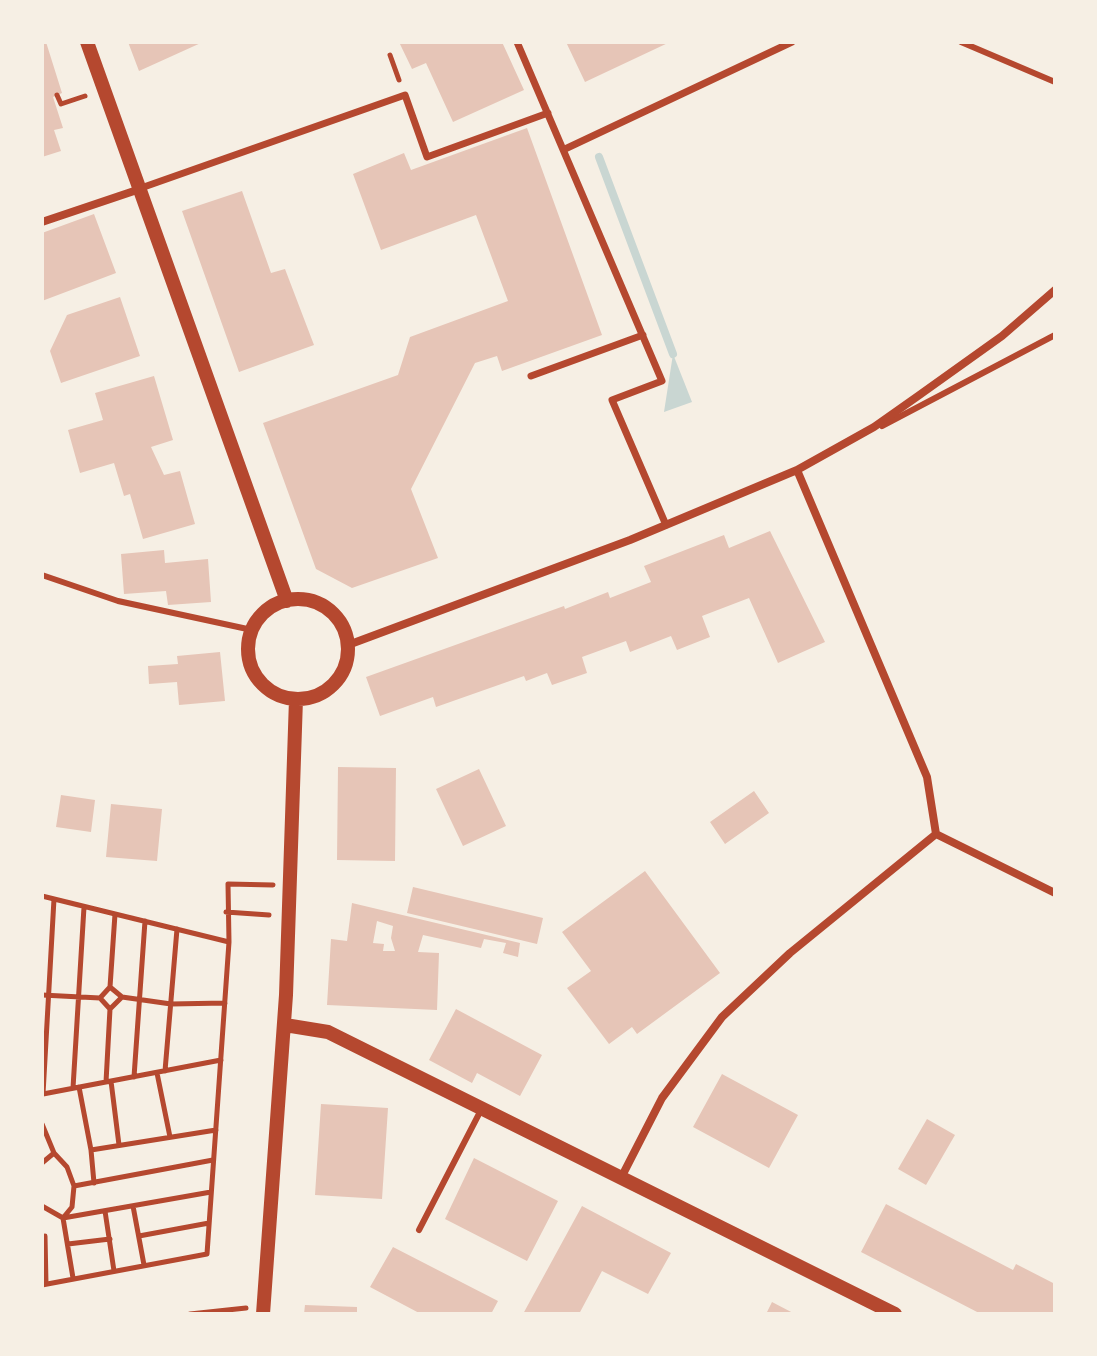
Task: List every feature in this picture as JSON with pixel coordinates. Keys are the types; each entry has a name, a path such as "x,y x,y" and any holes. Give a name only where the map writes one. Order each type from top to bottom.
{"street":[{"path":"87,42 287,601"},
{"path":"517,42 662,381 612,400 666,525"},
{"path":"565,149 792,42"},
{"path":"42,222 405,95 427,157 548,113"},
{"path":"348,645 666,525 797,470 874,427 1002,336 1055,290"},
{"path":"531,376 643,335"},
{"path":"797,470 927,777 936,834"},
{"path":"304,599 334,614 348,645 347,662 334,683 313,697 296,699 267,689 256,676 248,646 252,630 272,606 287,601 304,599"},
{"path":"263,1310 285,1025 296,699"},
{"path":"936,834 1055,893"},
{"path":"622,1176 662,1098 722,1017 790,953 936,834"},
{"path":"285,1025 328,1032 895,1314"}],"lane":[{"path":"961,42 1055,82"},
{"path":"797,470 1055,335"},
{"path":"42,575 118,601 252,630"},
{"path":"419,1230 482,1107"}],"path":[{"path":"390,55 405,95"},
{"path":"57,95 61,104"},
{"path":"45,1236 44,1284 207,1254 229,942 226,912 228,884 291,885"},
{"path":"42,896 229,942"},
{"path":"54,899 45,995 42,1094 221,1060"},
{"path":"84,907 76,1088 91,1150 94,1183"},
{"path":"226,912 290,917"},
{"path":"100,998 110,987 115,914"},
{"path":"134,1077 145,921"},
{"path":"165,1071 177,929"},
{"path":"110,987 122,997 171,1004 225,1003"},
{"path":"45,995 100,998 110,1009"},
{"path":"119,1145 108,1082 110,1009 122,997"},
{"path":"157,1073 170,1137"},
{"path":"42,1124 54,1153 67,1167 74,1186 72,1207 63,1218"},
{"path":"91,1150 216,1130"},
{"path":"42,1163 54,1153"},
{"path":"74,1186 213,1160"},
{"path":"42,1206 63,1218 211,1192"},
{"path":"133,1206 144,1265"},
{"path":"105,1211 114,1271"},
{"path":"63,1218 73,1279"},
{"path":"139,1236 209,1223"},
{"path":"68,1244 110,1239"},
{"path":"190,1314 263,1310"}],"shaded area":[{"path":"673,354 692,402 664,412"}],"building":[{"path":"42,42 46,42 62,93 53,97 63,128 54,130 61,151 42,157"},
{"path":"128,42 203,42 139,71"},
{"path":"399,42 502,42 524,90 453,122 426,63 412,69"},
{"path":"566,42 670,42 585,82"},
{"path":"527,128 602,335 502,371 497,356 475,363 411,489 438,558 352,588 316,569 263,423 398,375 410,337 508,301 476,215 381,250 353,174 404,153 411,170"},
{"path":"242,191 271,273 285,269 314,345 239,372 182,211"},
{"path":"94,214 116,273 42,301 42,233"},
{"path":"120,297 140,356 61,383 50,351 67,315"},
{"path":"154,376 173,440 151,447 164,475 180,471 195,524 143,539 130,494 124,496 114,463 80,473 68,430 103,420 95,393"},
{"path":"770,531 825,642 778,663 749,598 702,616 710,637 677,650 671,636 630,652 626,641 582,657 587,673 552,685 547,673 526,681 524,676 436,707 433,697 380,716 366,677 564,606 565,609 608,592 610,598 651,582 644,566 724,535 729,548"},
{"path":"164,550 165,563 208,559 211,602 168,605 166,591 124,594 121,554"},
{"path":"220,652 225,701 179,705 177,682 149,684 148,666 178,664 177,656"},
{"path":"338,767 396,768 395,861 337,860"},
{"path":"479,769 506,826 463,846 436,789"},
{"path":"754,791 769,813 725,844 710,822"},
{"path":"61,795 95,800 91,832 56,827"},
{"path":"111,804 162,809 157,861 106,857"},
{"path":"645,871 720,973 637,1034 632,1027 609,1044 567,988 591,971 562,932"},
{"path":"413,887 543,918 537,944 407,913"},
{"path":"352,903 520,943 518,957 503,953 506,943 484,939 481,948 423,935 418,952 439,953 437,1010 327,1005 331,939 347,941","holes":["377,921 393,926 391,938 395,951 383,951 384,944 373,943"]},
{"path":"456,1009 542,1055 520,1096 477,1073 472,1083 429,1060"},
{"path":"722,1074 798,1115 769,1168 693,1127"},
{"path":"321,1104 388,1108 382,1199 315,1195"},
{"path":"927,1119 955,1135 926,1185 898,1169"},
{"path":"474,1158 558,1201 527,1261 445,1219"},
{"path":"886,1204 1013,1270 1016,1264 1055,1284 1055,1314 981,1314 861,1252"},
{"path":"582,1206 671,1253 648,1294 602,1271 579,1314 523,1314"},
{"path":"393,1247 498,1301 491,1314 421,1314 370,1287"},
{"path":"772,1302 795,1314 766,1314"},
{"path":"305,1305 357,1307 357,1314 304,1314"}],"waterway":[{"path":"599,157 673,354"}]}
